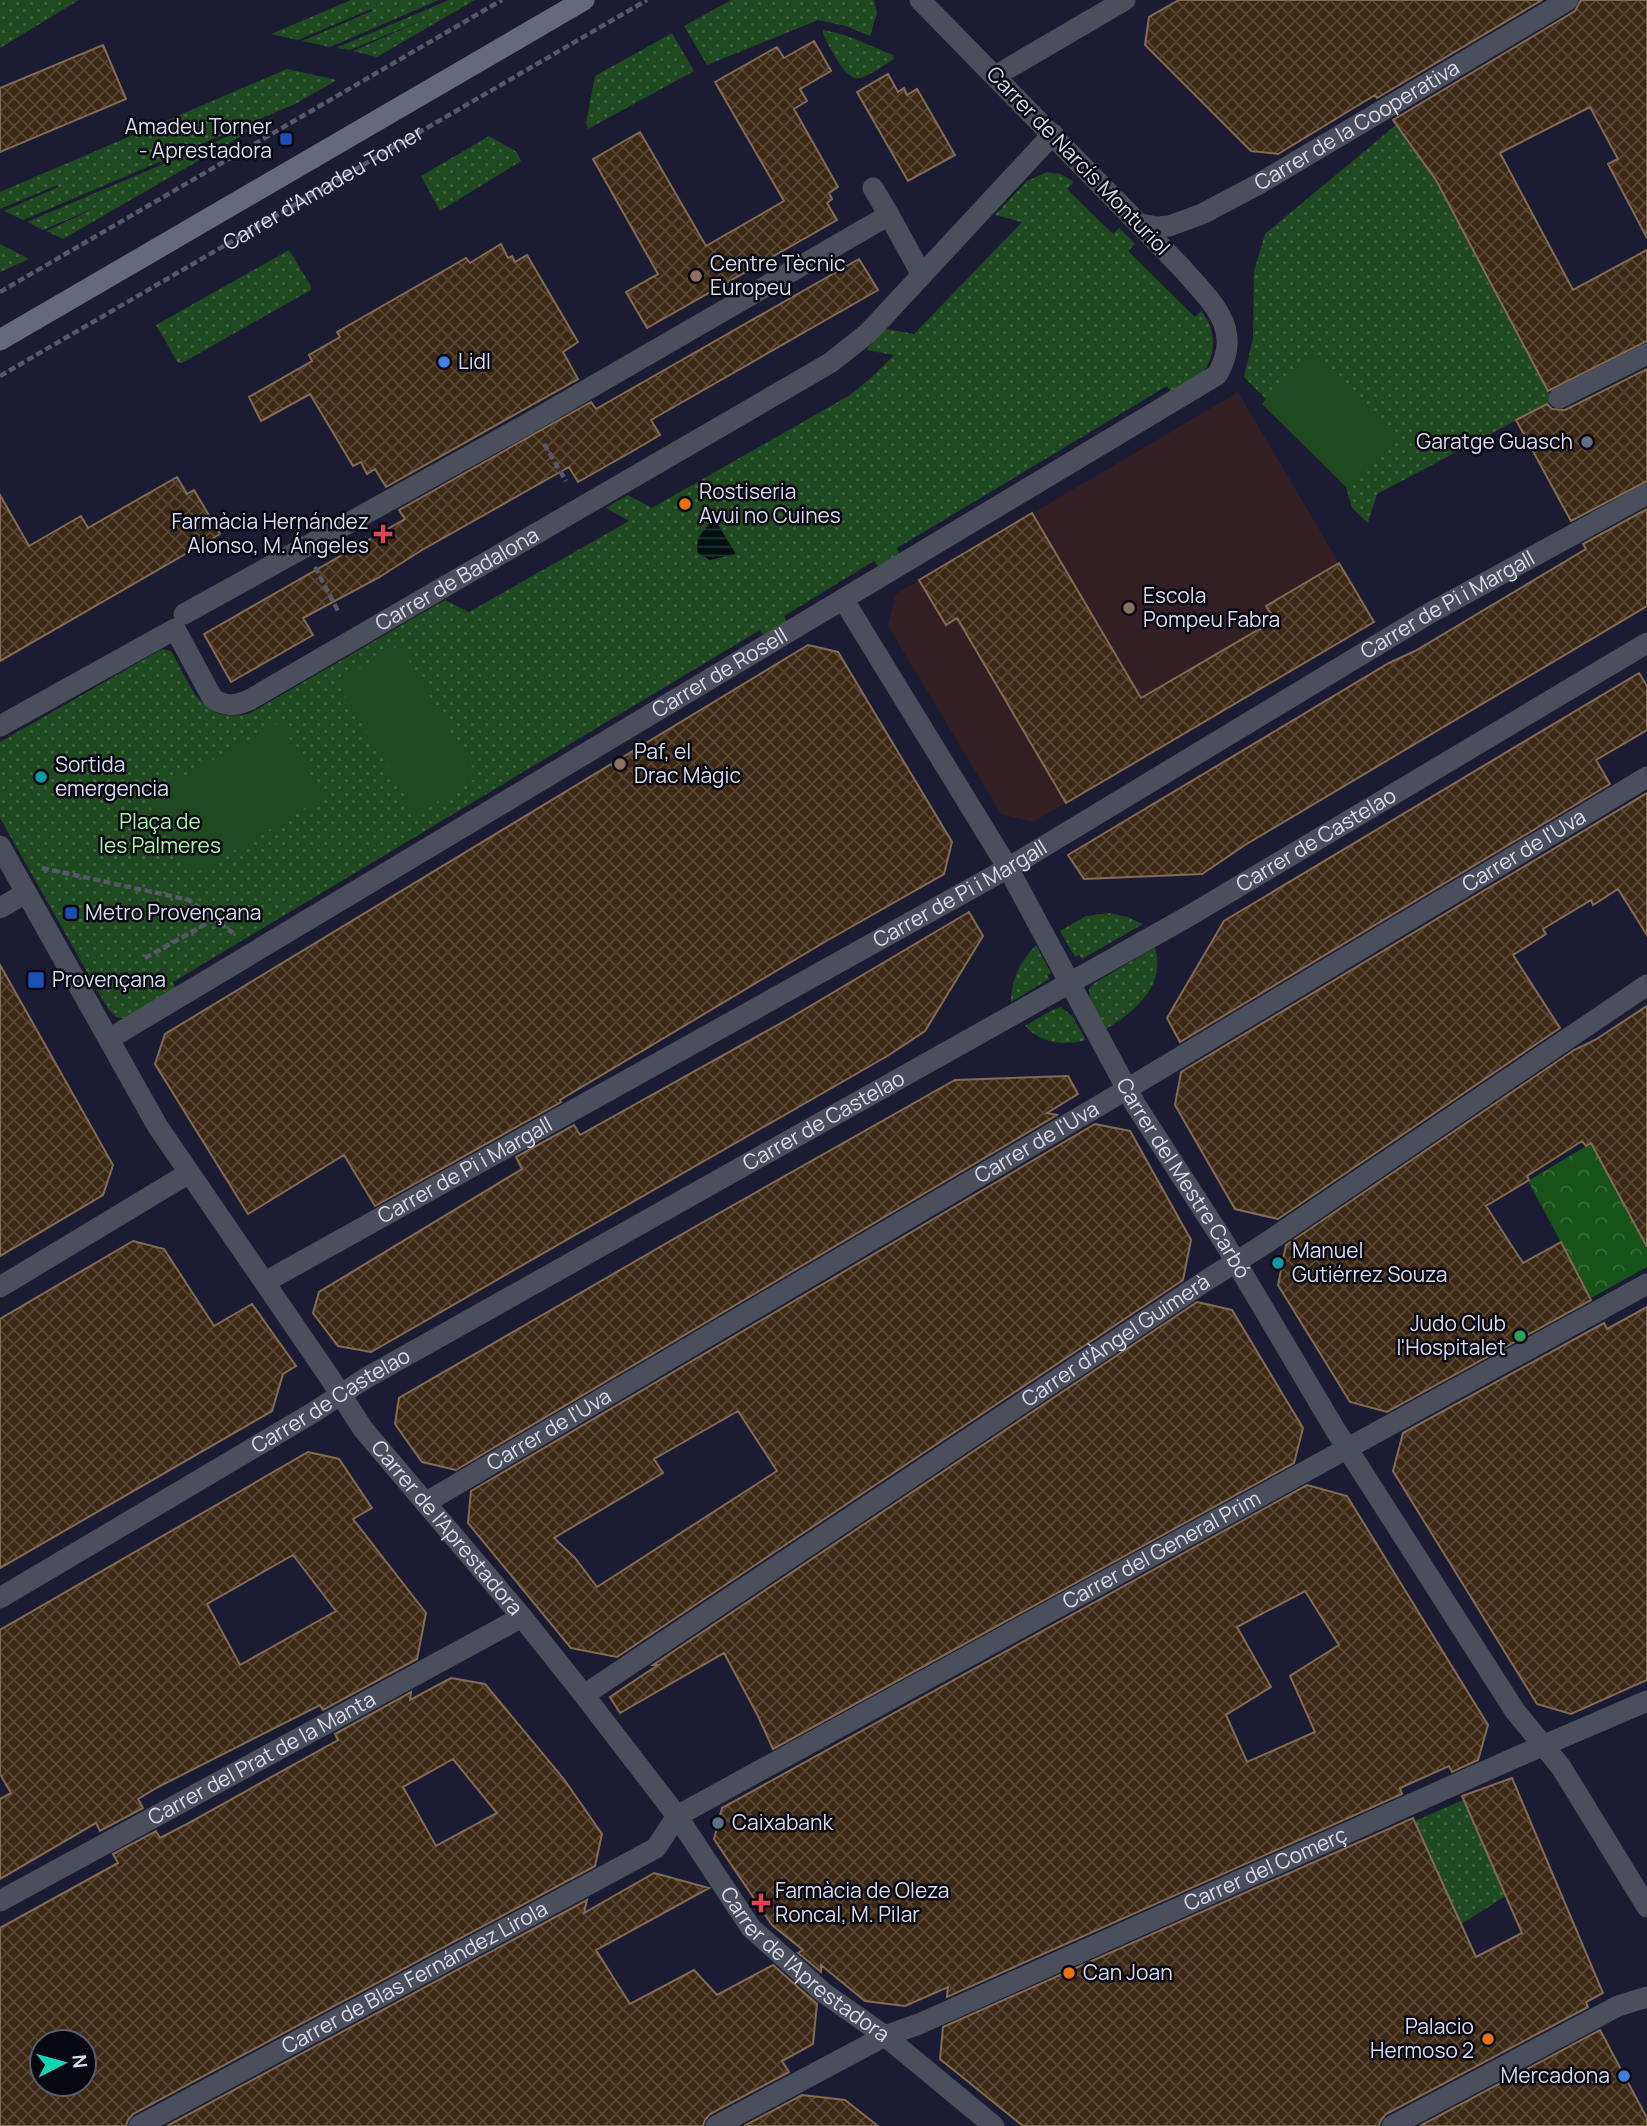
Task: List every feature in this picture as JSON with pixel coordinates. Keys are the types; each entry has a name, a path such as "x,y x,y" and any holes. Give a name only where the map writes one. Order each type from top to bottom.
{"street":[{"name":"Carrer d'Amadeu Torner","path":"0,340 584,0"},
{"name":"Carrer de Narcís Monturiol","path":"920,0 1140,224 1210,302 1227,330"},
{"path":"995,76 1125,0"},
{"name":"Carrer de la Cooperativa","path":"1140,224 1169,226 1202,215 1258,186 1568,0"},
{"name":"Carrer de Badalona","path":"0,726 175,629 213,699 233,706 251,699 830,363 868,333 1052,134"},
{"path":"873,188 922,275"},
{"path":"184,614 531,422 889,215"},
{"name":"Carrer de Rosell","path":"109,1040 1217,374 1226,360 1229,344 1227,330"},
{"path":"1559,398 1647,354"},
{"name":"Carrer de Pi i Margall","path":"265,1282 1008,868 1430,613 1647,494"},
{"name":"Carrer del Mestre Carbó","path":"844,599 1008,868 1127,1088 1349,1449 1515,1711 1561,1767 1647,1907"},
{"name":"Carrer de Castelao","path":"0,1598 342,1395 366,1378 1189,916 1647,643"},
{"name":"Carrer de l'Uva","path":"425,1503 1647,777"},
{"name":"Carrer de l'Aprestadora","path":"0,846 158,1126 363,1429 522,1617 584,1696 677,1816 751,1928 824,1993 885,2036 994,2126"},
{"path":"0,908 26,893"},
{"name":"Carrer d'Àngel Guimerà","path":"584,1696 1647,985"},
{"path":"0,1287 189,1173"},
{"name":"Carrer del General Prim","path":"677,1816 1647,1284"},
{"name":"Carrer del Prat de la Manta","path":"0,1900 522,1617"},
{"name":"Carrer del Comerç","path":"716,2126 885,2036 932,2018 1647,1701"},
{"name":"Carrer de Blas Fernández Lirola","path":"139,2126 656,1848 677,1816"},
{"path":"1392,2126 1618,2006 1647,1997"}],"path":[{"path":"0,292 502,0"},
{"name":"Carrer d'Amadeu Torner","path":"0,376 647,0"},
{"path":"531,422 566,481"},
{"path":"311,561 338,611"},
{"path":"33,866 189,900 233,933"},
{"path":"145,958 215,919"}],"shaded area":[{"name":"Escola Pompeu Fabra","path":"1238,392 1374,622 1033,822 1001,814 888,626 896,594"},
{"path":"715,520 736,554 710,560 698,553 697,543 704,530"}],"green space":[{"path":"0,0 79,0 0,48"},
{"path":"351,0 439,0 330,47 302,41 372,11 371,9 298,40 271,34"},
{"path":"449,0 475,0 377,57 353,51 430,17 350,50 336,48"},
{"path":"731,0 874,0 877,13 870,36 846,26 818,20 707,65 684,26"},
{"path":"823,30 845,35 893,55 894,59 869,75 854,78 838,62"},
{"path":"672,33 694,71 588,129 586,123 595,76"},
{"path":"287,69 337,80 295,104 23,220 4,211 58,185 0,209 0,192"},
{"path":"276,116 63,239 46,231 102,205 43,230 27,222"},
{"path":"1396,125 1438,184 1553,401 1377,494 1368,523 1352,508 1346,487 1262,404 1266,399 1244,377 1253,338 1254,271 1265,234"},
{"path":"489,136 517,152 521,161 440,211 421,176"},
{"name":"Plaça de les Palmeres","path":"1047,172 1061,174 1074,182 1067,189 1113,234 1119,228 1135,244 1128,251 1195,317 1201,311 1210,326 1213,342 1210,359 1201,374 1172,393 1167,386 897,548 900,555 879,568 874,561 784,616 788,624 765,637 760,630 173,982 177,991 128,1019 116,1017 108,1009 0,818 0,742 162,649 171,651 192,690 209,709 233,716 250,713 445,600 469,612 629,521 606,508 628,495 652,508 850,395 894,355 866,350 886,329 914,334 1022,222 995,215 1027,181"},
{"path":"0,244 29,259 0,272"},
{"path":"289,250 311,290 178,363 156,325"},
{"path":"1312,356 1393,437 1346,484 1265,404"},
{"path":"399,645 478,777 416,815 337,682"},
{"path":"280,722 324,797 191,876 145,798"},
{"path":"1109,913 1143,924 1082,959 1079,955 1075,957 1060,931 1086,916"},
{"path":"1036,945 1051,973 1047,975 1049,979 1011,1002 1018,971"},
{"path":"1155,947 1156,974 1146,996 1128,1014 1106,1029 1090,1001 1089,989"},
{"path":"1061,1007 1072,1016 1086,1040 1053,1042 1038,1037 1025,1026"},
{"path":"1591,1143 1647,1247 1647,1267 1591,1298 1528,1181"},
{"path":"1463,1800 1506,1896 1461,1924 1415,1821"}],"building":[{"path":"1179,0 1542,0 1278,154 1251,151 1145,45 1149,17"},
{"path":"1581,0 1647,0 1647,238 1608,164 1618,159 1590,107 1500,153 1573,290 1647,250 1647,341 1548,391 1436,180 1393,120 1575,11"},
{"path":"814,41 831,71 800,89 807,101 794,109 838,187 829,193 832,199 827,203 837,220 647,328 626,292 658,274 593,159 640,132 706,246 784,201 715,82 777,47 784,58"},
{"path":"103,45 126,99 0,152 0,88"},
{"path":"888,74 898,92 904,88 907,95 917,89 955,155 908,181 857,92"},
{"path":"501,244 508,258 512,256 515,262 527,255 578,342 563,352 578,379 386,487 375,469 367,474 361,462 353,466 310,394 261,421 249,397 312,361 309,355 340,337 337,332 466,258 470,263"},
{"path":"859,259 878,290 651,420 660,435 631,452 578,482 569,467 422,550 378,578 303,618 313,635 231,682 204,634 405,519 399,510 591,402 596,409"},
{"name":"Garatge Guasch","path":"1647,369 1647,481 1571,521 1516,420 1547,404 1552,409 1565,410"},
{"path":"177,477 187,494 194,490 220,534 0,661 0,495 29,546 81,516 88,528"},
{"path":"1647,509 1647,606 1245,845 1202,874 1084,879 1068,855 1586,549 1583,544"},
{"path":"1032,513 1141,698 1275,620 1266,606 1339,563 1374,622 1066,803 957,618 946,625 919,580"},
{"path":"808,645 838,652 952,842 944,874 828,940 560,1100 561,1102 375,1206 344,1155 248,1214 155,1064 165,1034"},
{"path":"1639,673 1647,686 1647,730 1596,760 1610,784 1180,1042 1167,1018 1224,921"},
{"path":"1647,793 1647,935 1618,889 1593,905 1591,900 1543,929 1546,934 1513,955 1560,1028 1278,1219 1235,1209 1175,1105 1181,1072"},
{"path":"969,912 983,936 925,1031 889,1055 371,1352 338,1346 313,1313 319,1292 522,1169 516,1157 574,1125 580,1135 790,1018"},
{"path":"0,965 113,1165 103,1195 0,1256"},
{"path":"1647,1006 1647,1247 1591,1143 1586,1146 1582,1141 1527,1176 1529,1180 1486,1206 1523,1263 1561,1242 1591,1300 1387,1412 1350,1402 1278,1285 1286,1245 1574,1050 1595,1040"},
{"path":"1068,1076 1078,1094 1047,1113 1057,1115 456,1470 422,1462 395,1424 399,1398 955,1080"},
{"path":"1095,1124 1130,1131 1191,1240 1183,1280 617,1657 571,1648 468,1523 471,1491","holes":["738,1411 777,1471 597,1587 575,1558 554,1538 663,1473 654,1459"]},
{"path":"133,1241 164,1249 214,1326 252,1304 296,1366 283,1374 272,1411 0,1568 0,1319"},
{"path":"1197,1302 1232,1310 1303,1428 1294,1463 773,1749 724,1653 620,1713 610,1697 658,1665 653,1665"},
{"path":"1647,1307 1647,1680 1571,1714 1537,1704 1393,1471 1403,1433 1604,1323 1607,1329"},
{"path":"308,1452 339,1459 372,1508 353,1519 426,1613 417,1659 323,1710 320,1705 158,1787 138,1799 143,1808 100,1831 96,1823 0,1879 0,1799 11,1793 0,1774 0,1630","holes":["293,1555 336,1611 240,1665 207,1604"]},
{"path":"1307,1485 1347,1496 1488,1725 1478,1760 1452,1772 1449,1766 1400,1788 1402,1794 947,1997 948,1987 905,2006 865,2001 821,1965 821,1972 798,1953 803,1950 772,1925 714,1839 722,1808","holes":["1305,1591 1339,1645 1290,1676 1315,1732 1247,1762 1226,1715 1271,1687 1237,1627"]},
{"path":"451,1678 485,1684 563,1778 602,1834 595,1866 133,2114 126,2126 0,2126 0,1928 118,1863 113,1854 156,1831 160,1838 185,1825 338,1740 335,1734 411,1692 410,1700","holes":["453,1759 497,1813 436,1846 403,1787"]},
{"path":"1512,1778 1603,1993 1586,2002 1588,2007 1386,2114 1379,2126 1023,2126 940,2059 943,2027 1413,1818 1476,1957 1522,1933 1462,1796"},
{"path":"654,1873 709,1888 596,1950 630,2004 694,1970 717,1995 773,1965 817,2004 813,2044 782,2061 789,2072 710,2114 703,2126 167,2126 587,1900 584,1913"},
{"path":"1600,2030 1647,2118 1647,2126 1420,2126"},
{"path":"802,2095 845,2100 878,2126 744,2126"}],"place":[{"name":"Amadeu Torner - Aprestadora","path":"286,139"},
{"name":"Centre Tècnic Europeu","path":"696,276"},
{"name":"Lidl","path":"444,362"},
{"name":"Garatge Guasch","path":"1587,442"},
{"name":"Rostiseria Avui no Cuines","path":"685,504"},
{"name":"Farmàcia Hernández Alonso, M. Ángeles","path":"383,534"},
{"name":"Escola Pompeu Fabra","path":"1129,608"},
{"name":"Paf, el Drac Màgic","path":"620,764"},
{"name":"Sortida emergencia","path":"41,777"},
{"name":"Metro Provençana","path":"71,913"},
{"name":"Provençana","path":"36,980"},
{"name":"Manuel Gutiérrez Souza","path":"1278,1263"},
{"name":"Judo Club l'Hospitalet","path":"1520,1336"},
{"name":"Caixabank","path":"718,1823"},
{"name":"Farmàcia de Oleza Roncal, M. Pilar","path":"761,1903"},
{"name":"Can Joan","path":"1069,1973"},
{"name":"Palacio Hermoso 2","path":"1488,2039"},
{"name":"Mercadona","path":"1624,2076"}]}
